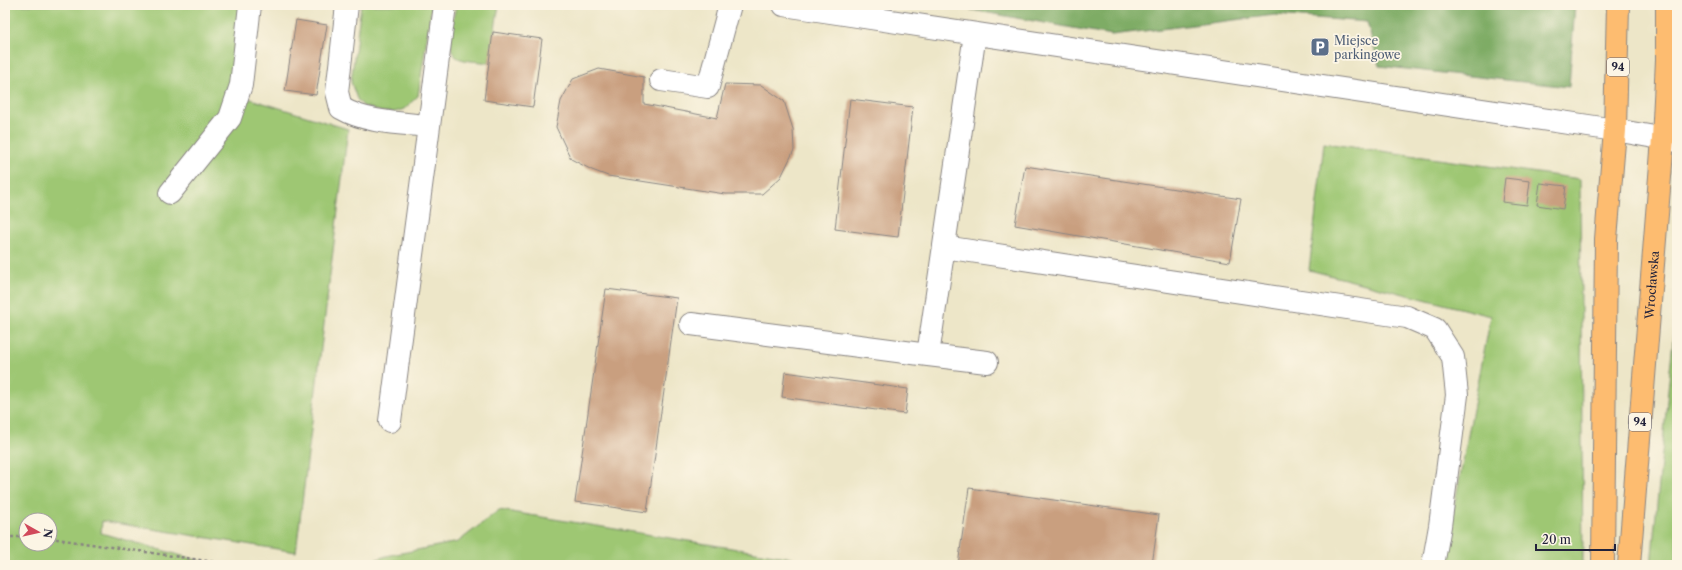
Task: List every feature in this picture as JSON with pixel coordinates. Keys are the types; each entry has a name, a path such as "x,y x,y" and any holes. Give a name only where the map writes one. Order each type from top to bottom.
{"main road":[{"name":"94","path":"1602,565 1606,239 1615,130 1618,5"},
{"name":"Wrocławska","path":"1629,565 1670,140 1666,5"}],"lane":[{"path":"170,193 230,118 241,85 250,5"},
{"path":"347,5 337,92 341,108 353,115 429,126"},
{"path":"390,420 445,5"},
{"path":"661,80 708,87 730,5"},
{"path":"784,5 1615,130 1670,140"},
{"path":"928,355 975,34"},
{"path":"944,247 1407,317 1435,329 1452,357 1457,395 1440,526 1433,565"},
{"path":"691,324 987,362"}],"path":[{"path":"5,537 18,538"},
{"path":"58,539 234,565"}],"green space":[{"path":"5,5 244,5 231,93 348,129 296,552 102,521 101,533 214,565 5,565"},
{"path":"361,5 432,5 418,96 404,109 395,112 382,112 363,106 357,99 351,82"},
{"path":"456,5 499,5 489,63 469,61 458,58 454,54 452,49 451,34"},
{"path":"956,5 1575,5 1569,87 1379,66 1367,22 1275,15 1112,35 955,7"},
{"path":"1324,143 1580,179 1583,565 1443,565 1491,316 1309,270"},
{"path":"1677,299 1677,565 1651,565"},
{"path":"499,510 835,565 361,565 386,556 458,542"}],"building":[{"path":"296,20 327,25 316,95 285,91"},
{"path":"493,32 542,39 533,107 484,100"},
{"path":"599,69 644,77 644,104 717,118 725,84 761,85 784,101 793,129 794,150 781,177 762,194 725,194 608,176 592,170 571,159 556,127 561,101 573,79"},
{"path":"850,99 913,107 898,237 835,229"},
{"path":"1025,166 1241,199 1230,262 1015,225"},
{"path":"1505,178 1530,181 1527,205 1502,202"},
{"path":"1540,183 1566,186 1563,209 1537,205"},
{"path":"606,289 677,298 647,512 575,502"},
{"path":"785,372 908,389 905,414 782,397"},
{"path":"969,488 1159,515 1152,565 958,565"}],"place":[{"name":"Miejsce parkingowe","path":"1320,47"}]}
